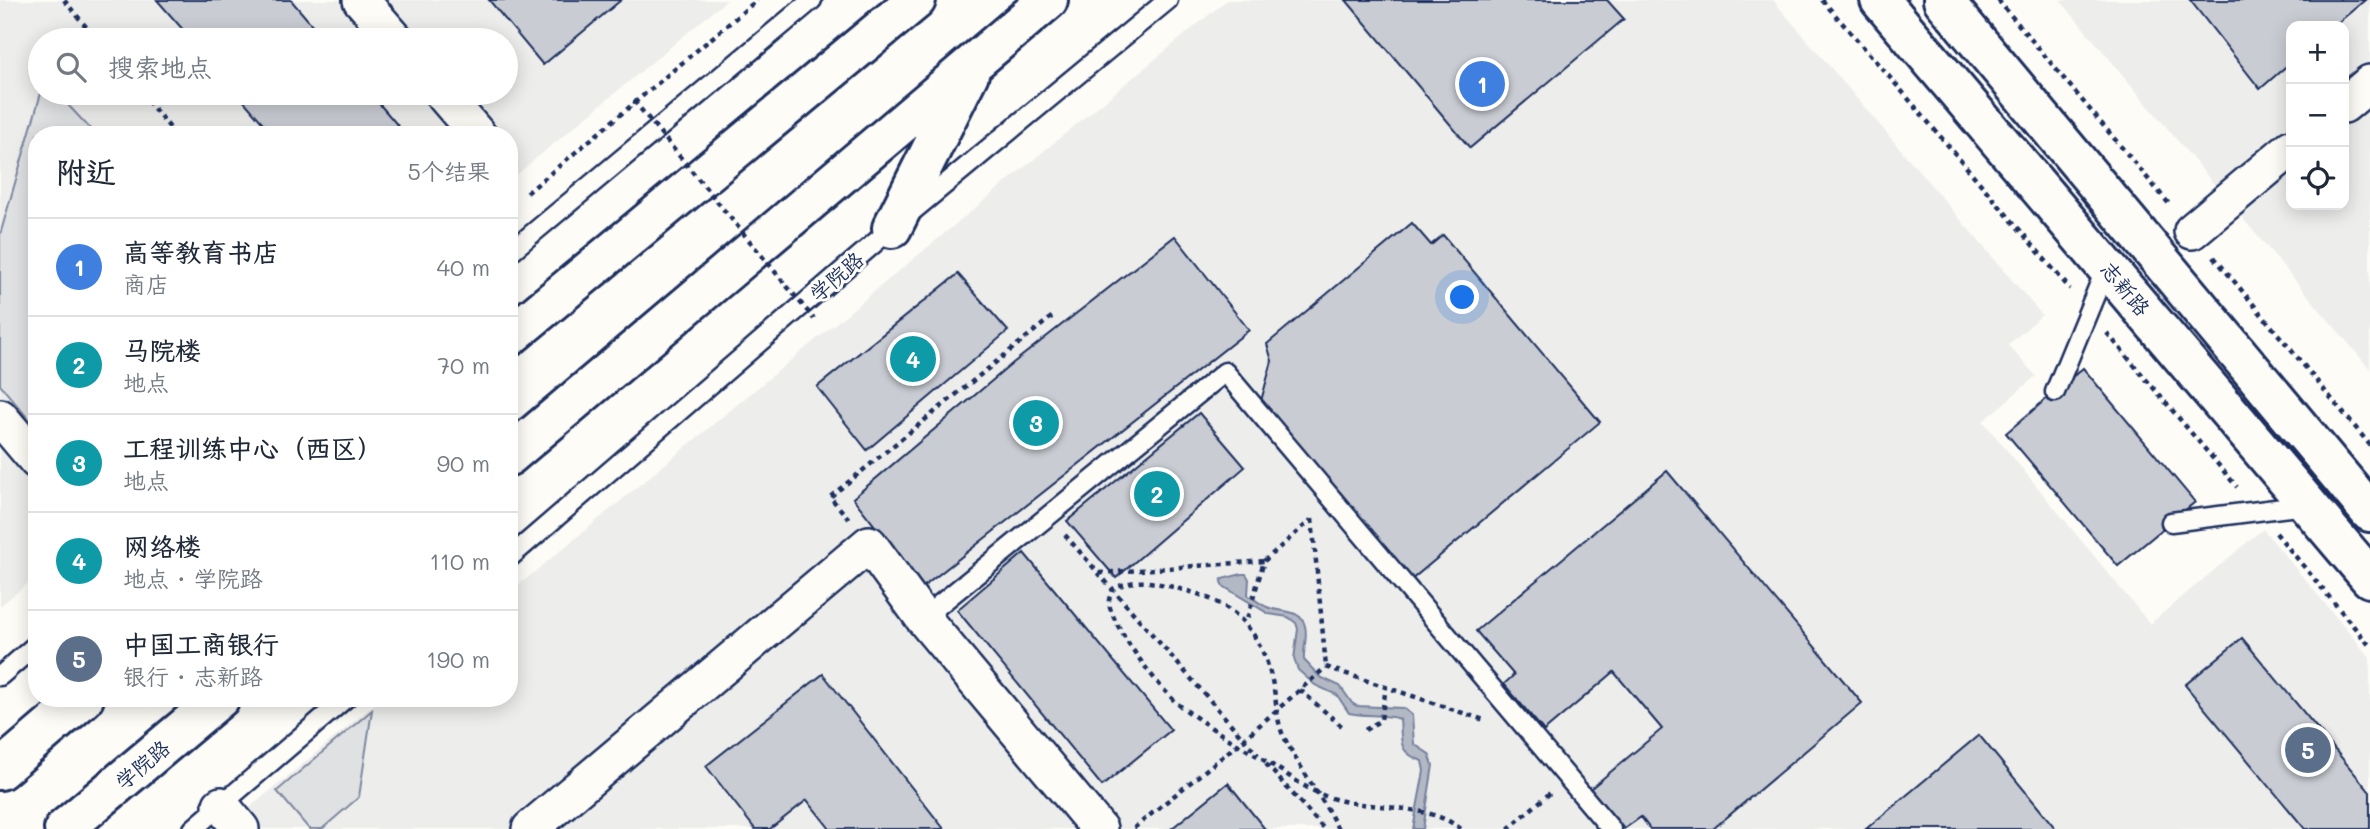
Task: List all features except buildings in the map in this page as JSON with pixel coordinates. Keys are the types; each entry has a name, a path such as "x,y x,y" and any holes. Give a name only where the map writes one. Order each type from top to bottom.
{"main road":[{"path":"518,330 916,0"},
{"path":"518,448 1048,0"},
{"name":"志新路","path":"1880,0 2370,578"},
{"name":"志新路","path":"1943,0 2370,512"},
{"path":"892,228 977,58"},
{"path":"0,770 74,707"},
{"name":"学院路","path":"64,829 209,707"}],"street":[{"path":"361,0 386,28"},
{"path":"2349,101 2370,83"},
{"path":"452,105 470,126"},
{"path":"2192,231 2286,152"},
{"path":"0,417 28,450"},
{"path":"530,829 869,544 923,618 1099,829"}],"lane":[{"path":"518,245 812,0"},
{"name":"学院路","path":"518,550 892,228 1168,0"},
{"path":"2055,391 2107,266"},
{"path":"923,618 1226,372 1611,829"},
{"path":"2171,522 2309,505"},
{"path":"0,676 28,652"},
{"path":"193,829 231,817 337,707"}],"path":[{"path":"64,0 87,28"},
{"path":"527,193 757,0"},
{"path":"634,101 814,319"},
{"path":"151,105 168,126"},
{"path":"869,544 830,497 1054,315"},
{"path":"1246,623 1264,561 1332,500"},
{"path":"1049,516 1324,829"},
{"path":"1312,519 1326,667"},
{"path":"1099,573 1264,561"},
{"path":"1338,829 1318,794 1282,734 1270,667 1262,647 1246,623 1219,604 1191,591 1153,582 1127,582 1113,589 1108,601 1115,622 1136,655 1177,703 1318,794 1371,806 1433,815 1461,829"},
{"path":"1326,667 1531,735"},
{"path":"1133,829 1238,744 1326,667"},
{"path":"1365,730 1381,720 1386,687"},
{"path":"1300,690 1345,729"},
{"path":"1508,829 1567,778"}],"shaded area":[{"path":"0,0 727,0 518,174 518,126 28,126 28,583 0,606"},
{"path":"1227,0 1773,0 2042,315 2008,345 2036,376 1983,421 2150,624 2263,529 2370,658 2370,829 224,829 371,707 518,707 518,586"},
{"path":"2060,0 2370,0 2370,369 2228,201"},
{"path":"38,105 68,105 88,126 31,126"},
{"path":"28,138 28,418 0,385 0,235"},
{"path":"1246,574 1249,579 1248,595 1267,607 1295,614 1303,620 1306,634 1304,660 1320,677 1340,686 1357,706 1403,708 1412,715 1414,744 1429,754 1433,765 1423,829 1413,829 1424,771 1422,761 1408,754 1402,745 1400,719 1349,713 1337,695 1315,685 1298,670 1294,659 1298,629 1296,623 1288,617 1269,614 1223,586 1221,582 1222,579"},
{"path":"372,710 359,797 322,829 309,829 277,791"}],"place":[{"name":"高等教育书店","path":"1482,84"},
{"name":"网络楼","path":"913,359"},
{"name":"工程训练中心（西区）","path":"1036,423"},
{"name":"马院楼","path":"1157,494"},
{"name":"中国工商银行","path":"2308,750"}]}
